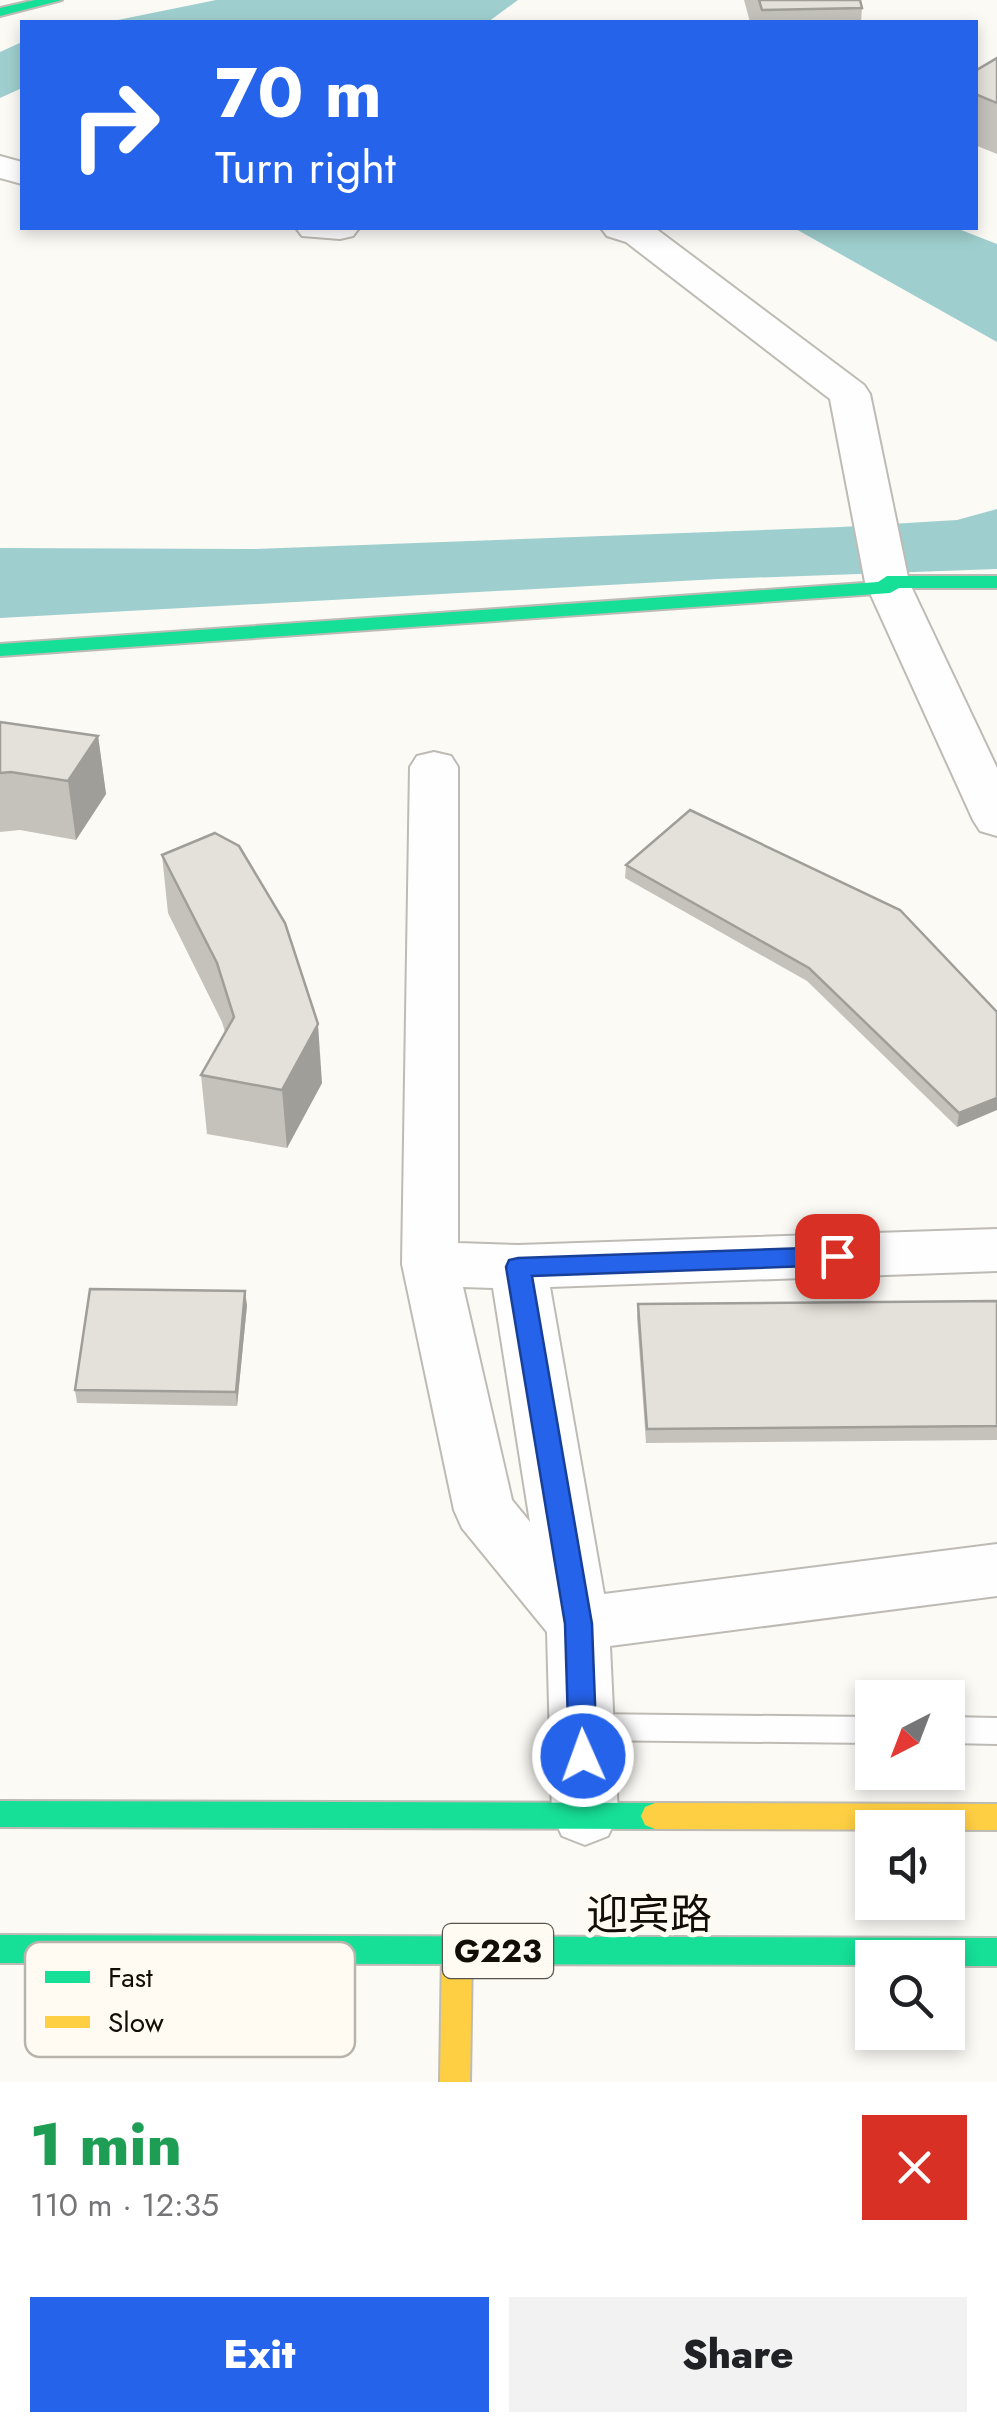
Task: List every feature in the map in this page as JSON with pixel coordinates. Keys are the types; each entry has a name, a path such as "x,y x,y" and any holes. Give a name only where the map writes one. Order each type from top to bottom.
{"main road":[{"path":"0,12 54,0"},
{"path":"0,650 889,584 997,582"},
{"path":"0,1814 997,1818"},
{"name":"迎宾路","path":"0,1948 25,1948"},
{"name":"迎宾路","path":"355,1950 997,1952"},
{"path":"455,2082 457,1950"}],"street":[{"path":"626,230 639,234 850,394 889,584 997,820"},
{"path":"434,767 430,1264 484,1510 578,1624"},
{"path":"430,1264 518,1267 997,1250"},
{"path":"518,1267 578,1624 585,1815"},
{"path":"578,1624 997,1570"}],"lane":[{"path":"582,1727 855,1730"},
{"path":"965,1730 997,1731"}],"water":[{"path":"216,0 518,0 491,20 118,20"},
{"path":"20,43 20,89 0,98 0,52"},
{"path":"798,230 961,230 997,244 997,342"},
{"path":"997,509 997,569 718,579 0,618 0,548 255,549 841,527 957,520"}],"building":[{"path":"759,0 860,0 862,8 762,10"},
{"path":"997,58 997,103 978,95 978,69"},
{"path":"0,722 98,736 68,781 0,773"},
{"path":"690,810 900,910 997,1012 997,1098 959,1113 809,968 626,865"},
{"path":"215,833 239,846 285,923 318,1024 282,1090 201,1075 234,1017 217,963 162,855"},
{"path":"90,1289 245,1291 236,1392 75,1390"},
{"path":"997,1301 997,1426 647,1429 638,1304"}],"traffic: fast":[{"path":"0,12 55,0"},
{"path":"0,650 890,587 887,582 997,582"},
{"path":"0,1814 655,1816"},
{"path":"0,1949 25,1949"},
{"path":"355,1950 997,1952"}],"traffic: slow":[{"path":"655,1816 997,1817"},
{"path":"455,2082 457,1951"}],"route":[{"path":"583,1756 578,1624 518,1267 837,1256"}]}
